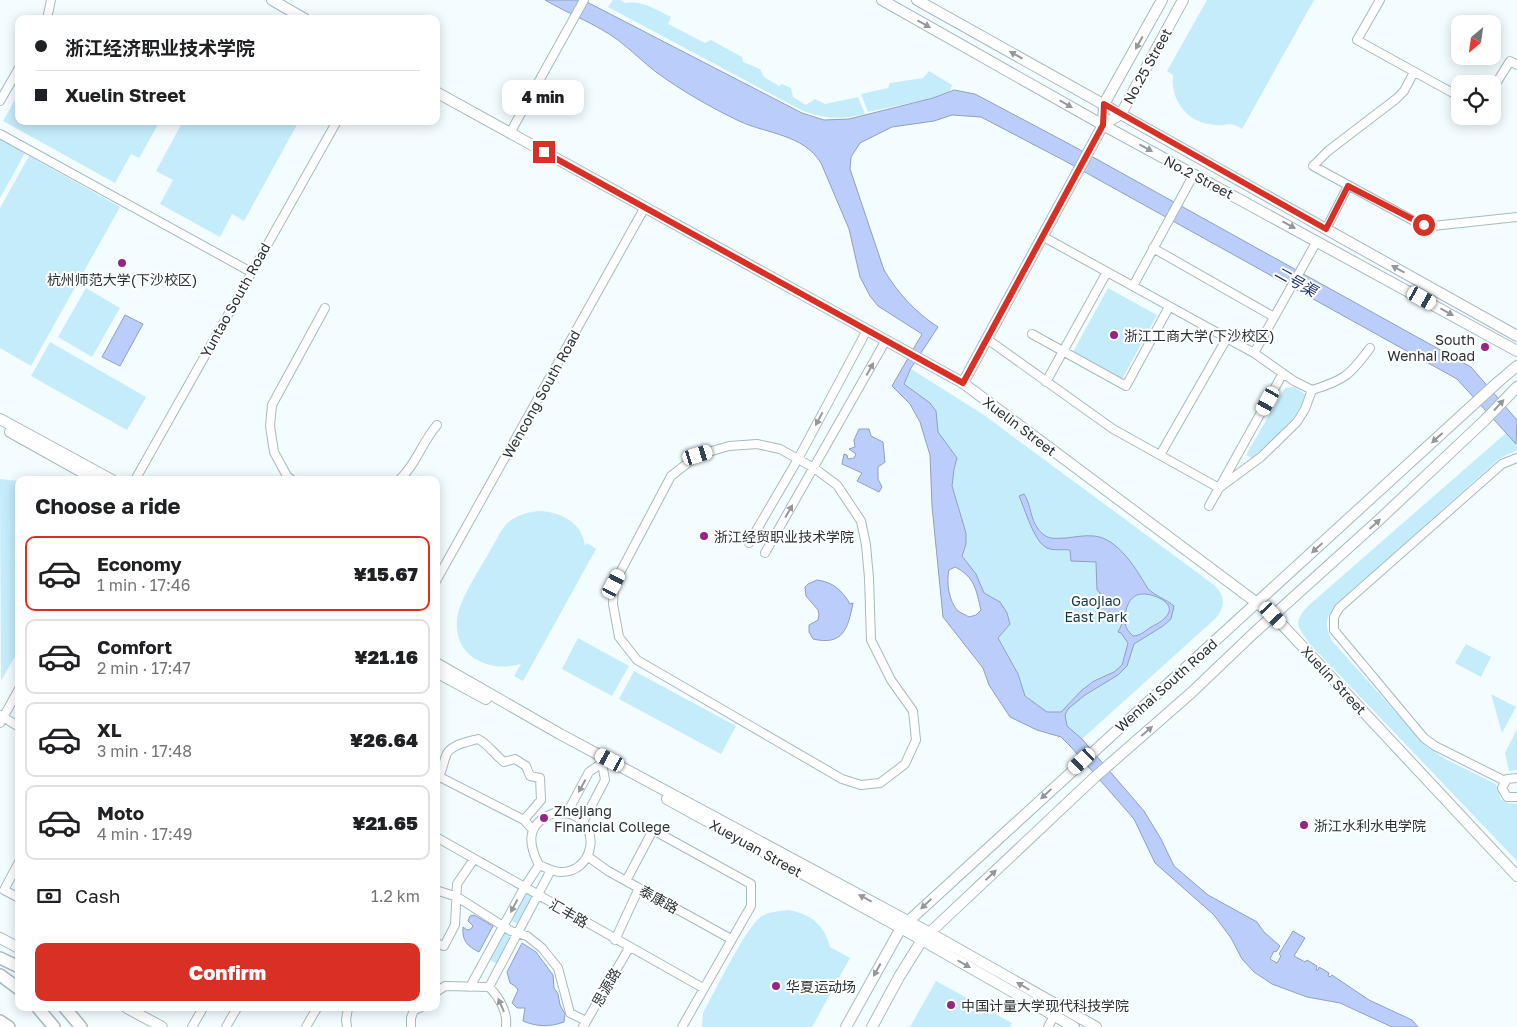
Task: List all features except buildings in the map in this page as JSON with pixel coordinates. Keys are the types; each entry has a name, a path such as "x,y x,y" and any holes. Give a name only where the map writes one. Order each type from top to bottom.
{"highway":[{"path":"0,958 15,965"},
{"path":"0,975 15,986"},
{"path":"41,1011 54,1027"},
{"path":"68,1011 81,1027"},
{"path":"0,1021 9,1027"}],"main road":[{"path":"272,0 298,15"},
{"name":"No.2 Street","path":"882,0 1103,125 1517,351"},
{"name":"No.2 Street","path":"916,0 1517,336"},
{"name":"No.25 Street","path":"963,383 1103,125 1104,104 1162,0"},
{"name":"No.25 Street","path":"1103,125 1120,114 1182,0"},
{"name":"Xuelin Street","path":"440,94 963,383 1273,615 1517,876"},
{"name":"Wenhai South Road","path":"846,1027 904,924 1517,366"},
{"name":"Wenhai South Road","path":"872,1027 899,977 926,936 1110,763 1191,693 1273,615 1379,520 1485,420 1515,388"},
{"path":"0,419 105,476"},
{"path":"0,427 89,476"},
{"path":"440,665 560,734 904,924"},
{"name":"Xueyuan Street","path":"440,674 926,936 1074,1027"},
{"path":"926,936 1096,1027"},
{"path":"0,938 15,946"},
{"path":"133,1011 162,1027"}],"street":[{"path":"48,15 51,0"},
{"path":"510,133 584,0"},
{"path":"1380,0 1357,40 1451,92"},
{"path":"1501,76 1510,61 1517,65"},
{"path":"1414,72 1404,91 1396,99 1328,151 1313,166 1424,225 1433,226 1517,217"},
{"path":"0,101 15,75"},
{"name":"Yuntao South Road","path":"137,476 335,125"},
{"path":"0,134 251,272"},
{"path":"1132,286 1194,174"},
{"path":"1326,229 1348,186"},
{"name":"Wencong South Road","path":"440,574 645,207"},
{"path":"1042,236 1226,338 1294,381 1312,390 1333,384 1351,372 1370,348"},
{"path":"1254,354 1317,241"},
{"path":"1153,248 1274,317"},
{"path":"1046,382 1107,272"},
{"path":"1032,334 1126,386 1170,307"},
{"path":"287,476 274,452 270,426 272,405 325,308"},
{"path":"749,543 798,458 867,330"},
{"path":"1160,455 1226,338"},
{"path":"986,339 1113,429 1219,488"},
{"path":"765,553 886,340"},
{"path":"1208,506 1284,373"},
{"path":"1219,488 1261,457 1297,422 1305,409 1312,390"},
{"path":"402,476 413,463 437,425"},
{"path":"757,444 780,449 814,468 837,485 860,521 866,545 871,640 891,680 913,712 916,740 905,764 880,783 861,785 842,779 637,660 618,637 613,604 614,584 671,476 698,455 729,446 757,444"},
{"path":"1505,781 1424,738 1334,630 1334,617 1339,608 1502,464 1517,458"},
{"path":"15,696 1,719 15,725"},
{"path":"440,772 450,749 478,739 504,762 516,759 526,766 530,776 540,778 542,800 524,820"},
{"path":"567,813 589,772 602,763 605,780 583,822"},
{"path":"440,776 524,820 533,830"},
{"path":"1517,778 1510,778 1505,781 1502,788 1505,794 1511,798 1517,797"},
{"path":"554,813 567,813 572,814 583,822 590,834 591,844 587,856 578,867 560,872 539,865 531,846 533,830 538,822 545,816 554,813"},
{"path":"626,881 653,830 751,884 751,906 682,1027"},
{"name":"汇丰路","path":"440,839 629,948 703,988"},
{"name":"泰康路","path":"587,856 608,871 732,940"},
{"path":"440,944 444,946 455,925 457,884 474,858"},
{"path":"470,987 524,888 539,865"},
{"path":"15,869 4,890 15,896"},
{"path":"489,987 551,870"},
{"path":"615,940 639,888"},
{"path":"440,891 457,897 510,931 527,936 542,948 558,968 570,1013 584,1024"},
{"name":"思源路","path":"584,1024 629,948"},
{"path":"440,989 445,986 489,987 503,1008 506,1016 506,1027"},
{"path":"192,1027 201,1011"},
{"path":"226,1027 235,1011"},
{"path":"306,1027 315,1011"},
{"path":"346,1027 348,1011"},
{"path":"411,1027 414,1011"},
{"path":"1048,1027 1054,1016"}],"green space":[{"path":"613,0 643,4 671,17 668,24 705,43 711,40 742,57 743,62 760,69 764,77 779,86 782,84 791,88 793,97 806,105 815,99 825,104 858,97 865,114 834,118 803,111 608,7"},
{"path":"1207,0 1314,0 1242,129 1232,124 1206,124 1190,116 1178,102 1173,85 1173,75 1167,71"},
{"path":"929,71 952,85 950,91 933,98 868,112 861,94 888,88 890,83 923,78"},
{"path":"15,100 15,125 158,125 139,158 131,154 115,183 3,121"},
{"path":"181,125 297,125 244,221 232,214 220,237 160,204 173,180 156,171"},
{"path":"0,139 25,153 0,198"},
{"path":"29,156 120,207 31,366 0,348 0,208"},
{"path":"86,288 120,308 92,357 58,337"},
{"path":"1108,288 1157,315 1122,379 1073,352"},
{"path":"50,342 146,397 127,430 31,376"},
{"name":"Gaojiao East Park","path":"911,369 984,415 1214,585 1222,597 1223,605 1216,618 1082,739 1025,696 1018,674 998,638 1010,624 1000,602 984,593 976,574 962,556 966,544 966,533 952,486 957,457 937,432 936,411 929,403 904,384"},
{"path":"1294,387 1305,394 1290,422 1252,458 1246,455 1285,388"},
{"path":"1506,433 1517,444 1517,450 1500,458 1337,604 1328,617 1327,626 1332,641 1426,746 1447,760 1496,784 1501,800 1517,804 1517,861 1310,644 1298,625 1300,617 1308,606"},
{"path":"0,479 15,481 15,656 1,681"},
{"path":"539,511 562,516 569,520 580,531 585,546 587,543 596,549 523,681 514,676 521,664 497,666 486,664 468,653 461,644 457,621 461,604 503,528 516,517"},
{"path":"578,638 629,666 612,696 562,669"},
{"path":"1466,644 1491,657 1481,677 1455,663"},
{"path":"634,671 736,726 721,754 619,699"},
{"path":"1491,694 1516,707 1502,733"},
{"path":"1517,729 1517,770 1509,771 1505,753"},
{"path":"525,892 535,897 519,925 510,920"},
{"name":"华夏运动场","path":"788,910 810,917 824,932 830,947 850,958 812,1027 702,1027 703,1013 755,922 762,916"},
{"path":"503,932 512,937 497,964 488,959"},
{"path":"936,981 1012,1023 1010,1027 910,1027"}],"water":[{"name":"二号渠","path":"545,0 583,0 802,113 824,120 849,119 933,98 954,90 975,94 1073,146 1471,367 1517,420 1516,444 1457,379 1065,161 981,117 952,115 934,121 892,127 860,143 851,157 850,169 884,270 908,302 938,327 911,368 904,384 930,403 936,411 938,432 957,458 952,486 966,533 966,544 962,556 976,574 984,593 1000,602 1007,613 1010,624 998,638 1018,674 1025,696 1047,712 1061,712 1082,690 1094,681 1114,672 1122,665 1128,643 1121,633 1118,632 1123,622 1093,605 1100,593 1097,590 1096,562 1071,561 1070,550 1049,549 1042,545 1030,525 1019,496 1024,494 1033,520 1044,535 1049,538 1094,536 1111,542 1126,556 1148,589 1174,606 1171,619 1134,644 1127,666 1118,675 1085,695 1068,709 1065,715 1067,726 1082,739 1144,811 1161,839 1174,866 1208,895 1257,922 1264,932 1280,946 1276,952 1274,951 1270,959 1277,963 1281,956 1279,954 1293,931 1305,938 1294,956 1305,962 1307,960 1317,966 1316,970 1319,967 1329,973 1328,976 1332,975 1369,1000 1412,1020 1418,1027 1392,1027 1340,1003 1307,997 1272,984 1254,972 1242,959 1231,938 1214,915 1155,863 1134,819 1071,747 1061,737 1037,730 1010,717 989,685 983,668 943,617 932,506 930,455 920,422 910,404 892,386 922,334 878,306 870,296 860,277 849,229 821,163 813,153 795,140 739,121 696,98 656,72 610,34","holes":["955,567 967,575 974,585 981,610 976,615 969,617 958,611 952,602 948,586 948,575 949,570","1145,594 1155,596 1164,601 1168,605 1169,613 1160,622 1133,636 1127,630 1126,610 1133,597"]},
{"path":"125,315 143,324 120,366 102,357"},
{"path":"859,429 869,429 871,436 883,442 885,462 878,467 878,479 882,487 879,492 857,481 862,473 842,464 844,454 847,455 848,459 854,458 856,454 849,449 855,447 854,440"},
{"path":"817,580 832,585 844,595 850,604 853,603 846,628 838,638 823,641 813,639 809,632 809,625 818,620 819,615 818,610 806,596 805,587"},
{"path":"474,915 493,926 479,952 468,945 463,936 463,927 467,930 473,926 468,921 470,916"},
{"path":"522,943 536,952 553,975 554,988 565,1014 564,1022 544,1026 528,1023 523,1021 525,1008 517,1008 512,1003 518,990 510,983 507,972"}],"place":[{"name":"杭州师范大学(下沙校区)","path":"122,263"},
{"name":"浙江工商大学(下沙校区)","path":"1114,335"},
{"name":"South Wenhai Road","path":"1485,347"},
{"name":"浙江经贸职业技术学院","path":"704,536"},
{"name":"Zhejiang Financial College","path":"544,818"},
{"name":"浙江水利水电学院","path":"1304,825"},
{"name":"华夏运动场","path":"776,986"},
{"name":"中国计量大学现代科技学院","path":"951,1005"}],"route":[{"path":"544,152 963,383 1103,125 1104,104 1326,229 1348,186 1424,225"}]}
